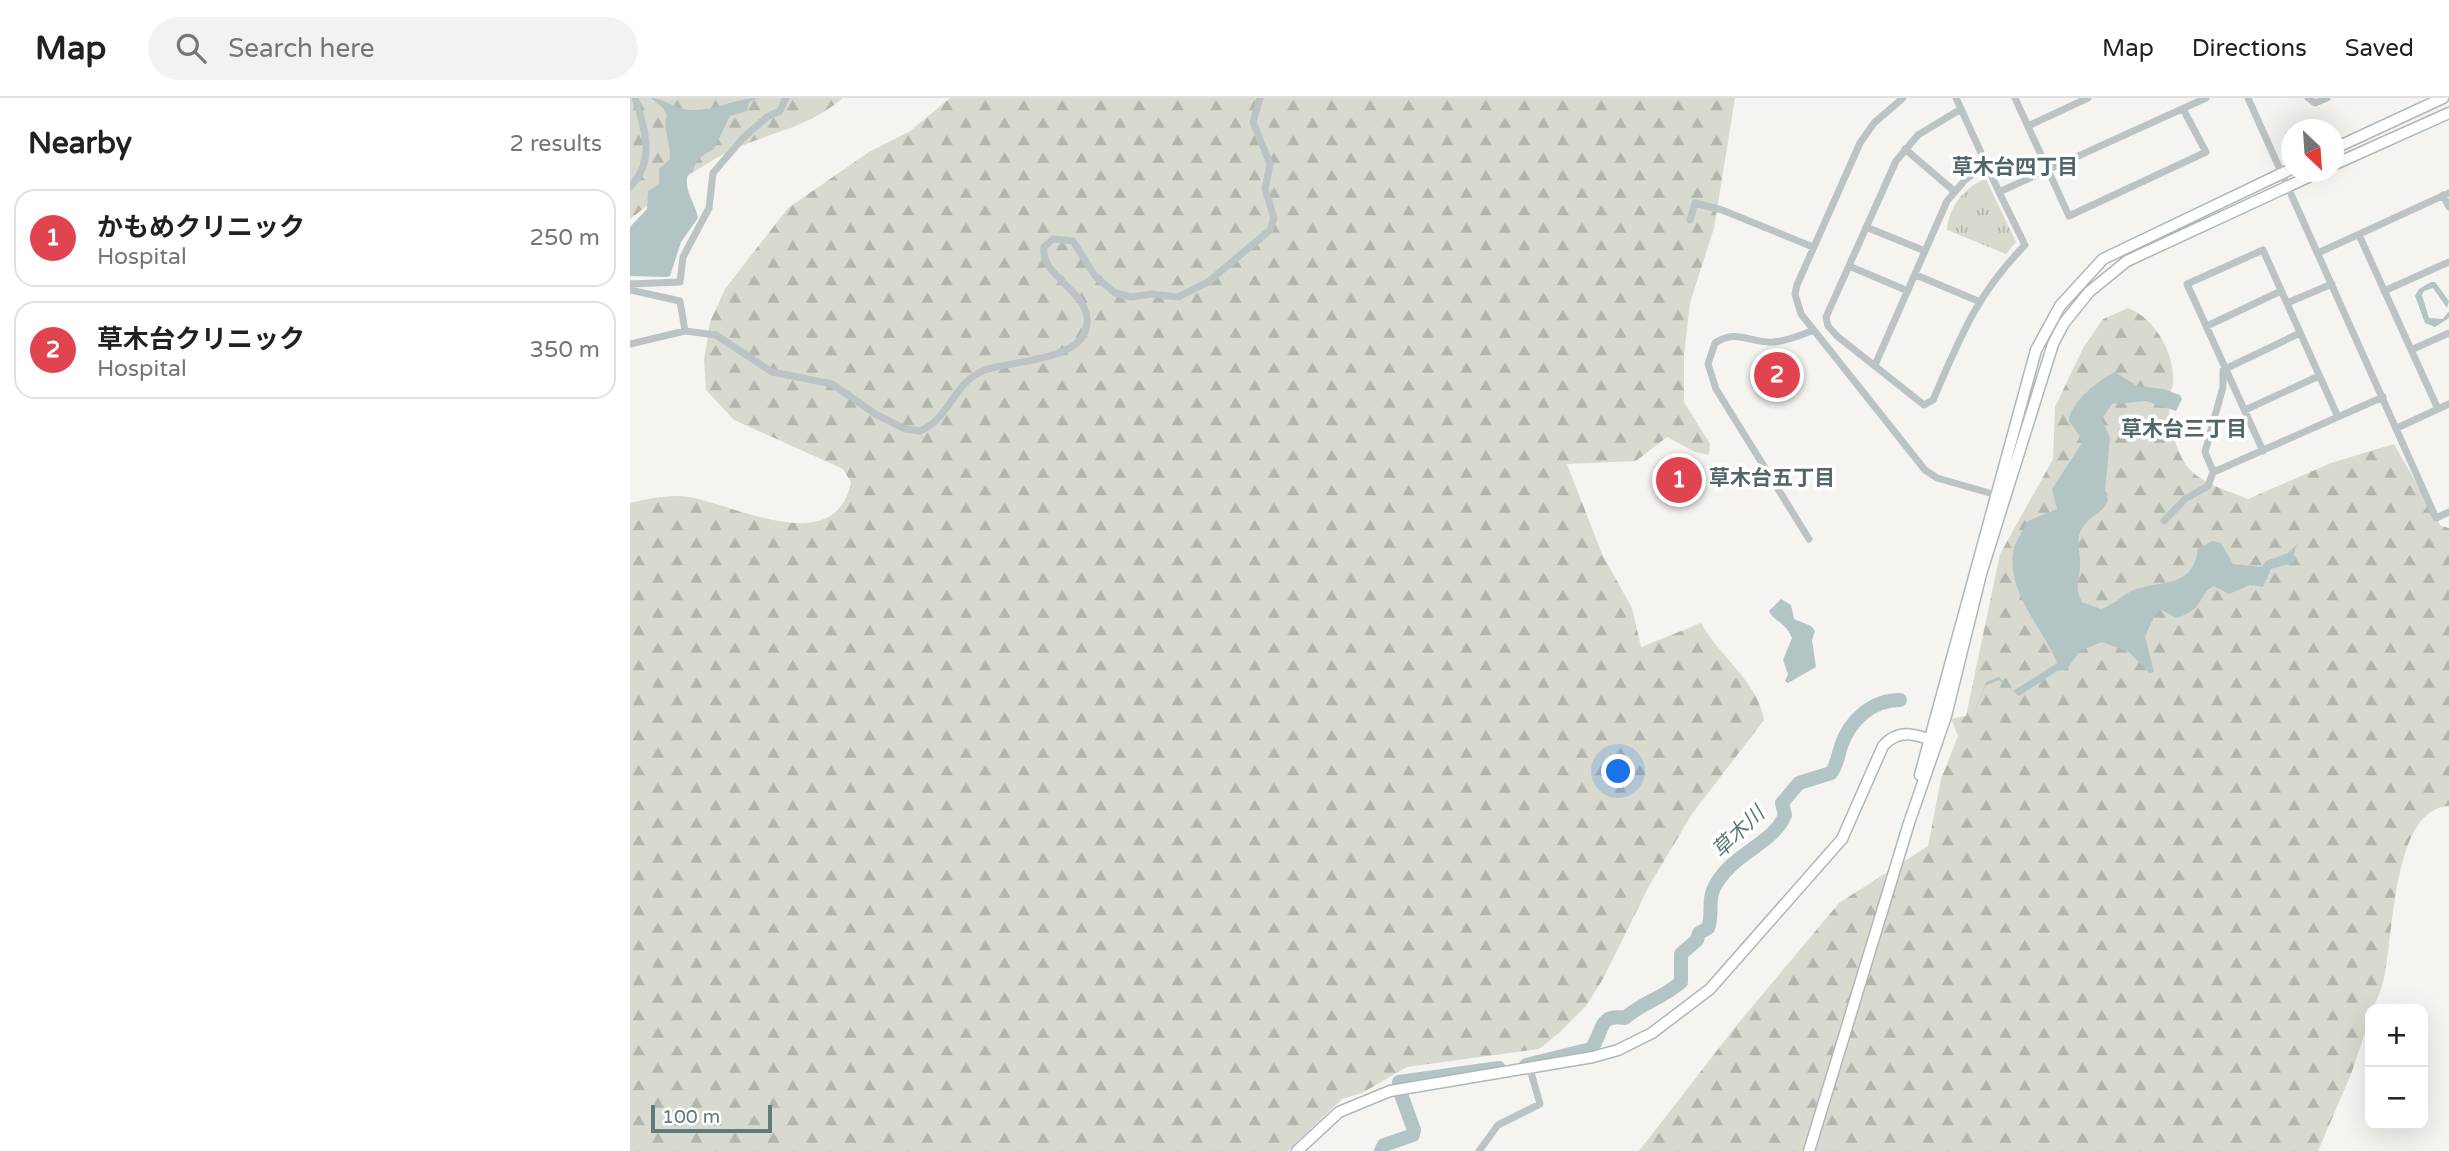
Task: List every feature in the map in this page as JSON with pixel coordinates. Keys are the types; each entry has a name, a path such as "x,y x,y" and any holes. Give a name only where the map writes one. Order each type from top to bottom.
{"street":[{"path":"630,187 641,174 647,159 647,139 635,98"},
{"path":"630,287 680,282 683,257 709,208 713,173 743,138 767,117 780,111 786,98"},
{"path":"630,344 685,331 704,331 726,338 772,372 832,384 877,415 912,431 920,431 940,418 961,385 979,372 1054,356 1081,337 1087,321 1082,303 1049,266 1044,254 1044,247 1053,239 1073,241 1094,276 1115,293 1131,297 1152,294 1178,297 1208,282 1270,230 1273,218 1265,189 1270,164 1253,122 1260,98"},
{"path":"1903,98 1874,123 1860,142 1813,247 1796,293 1801,314 1925,470 1937,478 2001,497"},
{"path":"1956,98 1961,109 1985,166 2025,245 1978,301 1933,400 1924,405 1828,326 1826,317 1881,189 1905,149 1933,124 1961,109"},
{"path":"2015,98 2069,216 2206,152 2183,108"},
{"path":"2028,126 2088,98"},
{"path":"1999,192 2206,98"},
{"path":"2248,98 2281,160"},
{"path":"2308,98 2315,103 2327,98"},
{"path":"2344,144 2443,98"},
{"path":"2344,160 2449,113"},
{"path":"1905,149 1954,191"},
{"path":"1875,365 1954,191 1985,166"},
{"path":"1809,1151 1933,741 2001,497 2036,350 2048,324 2074,288 2103,260 2281,174"},
{"path":"2287,182 2436,518 2449,512"},
{"path":"2001,497 2053,344 2064,323 2089,292 2127,261 2296,182"},
{"path":"2318,253 2446,194 2449,207"},
{"path":"1690,220 1695,203 1722,210 1813,247"},
{"path":"1866,227 1925,251"},
{"path":"2359,235 2438,409"},
{"path":"2263,450 2187,284 2263,250 2338,417"},
{"path":"2384,291 2449,262"},
{"path":"1849,266 1908,291"},
{"path":"1916,275 1978,301"},
{"path":"2287,303 2332,284"},
{"path":"630,287 679,300 684,311 685,331"},
{"path":"2207,326 2281,291"},
{"path":"1809,539 1716,389 1708,364 1715,343 1728,336 1742,335 1777,342 1812,331"},
{"path":"2226,368 2300,333"},
{"path":"2411,350 2449,333"},
{"path":"2164,521 2185,499 2208,486 2214,470 2205,452 2226,368"},
{"path":"2245,410 2319,376"},
{"path":"2214,470 2383,397"},
{"path":"2397,428 2449,404"},
{"path":"1297,1151 1329,1119 1367,1098 1431,1083 1530,1069 1618,1050 1683,1013 1710,989 1842,838 1883,746 1889,739 1902,734 1933,741"},
{"path":"1479,1151 1498,1125 1540,1104 1530,1069"}],"green space":[{"path":"630,98 843,98 817,116 718,157 630,219"},
{"path":"950,98 1735,98 1714,228 1690,303 1684,355 1684,402 1710,444 1709,455 1695,452 1667,437 1636,461 1567,464 1602,554 1632,608 1641,647 1701,623 1754,693 1764,720 1692,814 1649,886 1603,979 1586,1006 1539,1049 1407,1067 1362,1093 1342,1099 1288,1151 630,1151 630,503 682,496 758,517 806,523 826,518 842,505 851,482 843,469 734,420 706,390 704,360 710,322 725,289 788,208 869,152 910,131"},
{"path":"1986,179 2016,242 2006,254 1947,230 1950,214 1959,199 1971,187"},
{"path":"2128,308 2146,319 2160,336 2172,367 2169,403 2173,436 2186,465 2198,477 2248,499 2331,463 2394,444 2441,526 2449,528 2449,806 2430,812 2416,828 2406,850 2399,877 2382,986 2375,1004 2365,1004 2365,1033 2351,1074 2318,1151 1639,1151 1736,1026 1839,903 1928,846 1941,779 1958,736 1951,719 1966,716 2000,554 2053,459 2055,407 2083,348 2103,319"}],"shaded area":[{"path":"651,98 692,110 758,98 749,102 747,111 730,116 714,149 700,158 693,172 688,174 688,191 698,218 681,242 670,276 666,277 630,276 630,227 647,209 648,191 659,184 659,169 670,159 667,115"},
{"path":"2435,282 2449,301 2447,308 2433,288 2424,291 2422,295 2429,318 2443,319 2449,311 2449,318 2435,327 2425,323 2415,296 2419,289"},
{"path":"2115,372 2137,386 2163,389 2180,395 2182,399 2176,411 2146,401 2112,404 2102,419 2110,438 2105,491 2108,500 2080,533 2078,588 2082,602 2101,609 2134,590 2183,577 2195,562 2198,549 2212,541 2221,543 2233,564 2262,567 2266,561 2288,553 2297,544 2293,556 2296,559 2293,563 2271,569 2263,587 2250,585 2229,594 2214,586 2192,611 2185,615 2176,618 2162,610 2156,613 2145,636 2154,672 2149,673 2129,652 2102,642 2080,651 2067,669 2057,671 2019,696 1999,680 1985,686 1971,722 1986,682 1999,677 2013,691 2057,663 2019,592 2012,561 2015,545 2028,521 2057,509 2052,489 2082,443 2069,421 2074,406 2086,392"},
{"path":"1781,599 1791,605 1794,619 1811,626 1815,631 1812,640 1816,667 1788,683 1785,681 1788,674 1783,660 1792,638 1769,611"}],"waterway":[{"name":"草木川","path":"1526,1065 1591,1049 1605,1021 1616,1017 1625,1018 1681,982 1681,954 1697,940 1699,933 1708,928 1713,890 1720,878 1729,867 1779,825 1785,815 1782,803 1799,783 1831,773 1845,737 1863,713 1880,704 1900,700"},
{"name":"草木川","path":"1399,1082 1499,1068"},
{"name":"草木川","path":"1381,1151 1384,1145 1413,1135 1414,1130 1402,1097"}],"place":[{"name":"草木台クリニック","path":"1777,375"},
{"name":"かもめクリニック","path":"1679,480"}],"district":[{"name":"草木台四丁目","path":"2015,167"},
{"name":"草木台三丁目","path":"2184,429"},
{"name":"草木台五丁目","path":"1772,478"}]}
